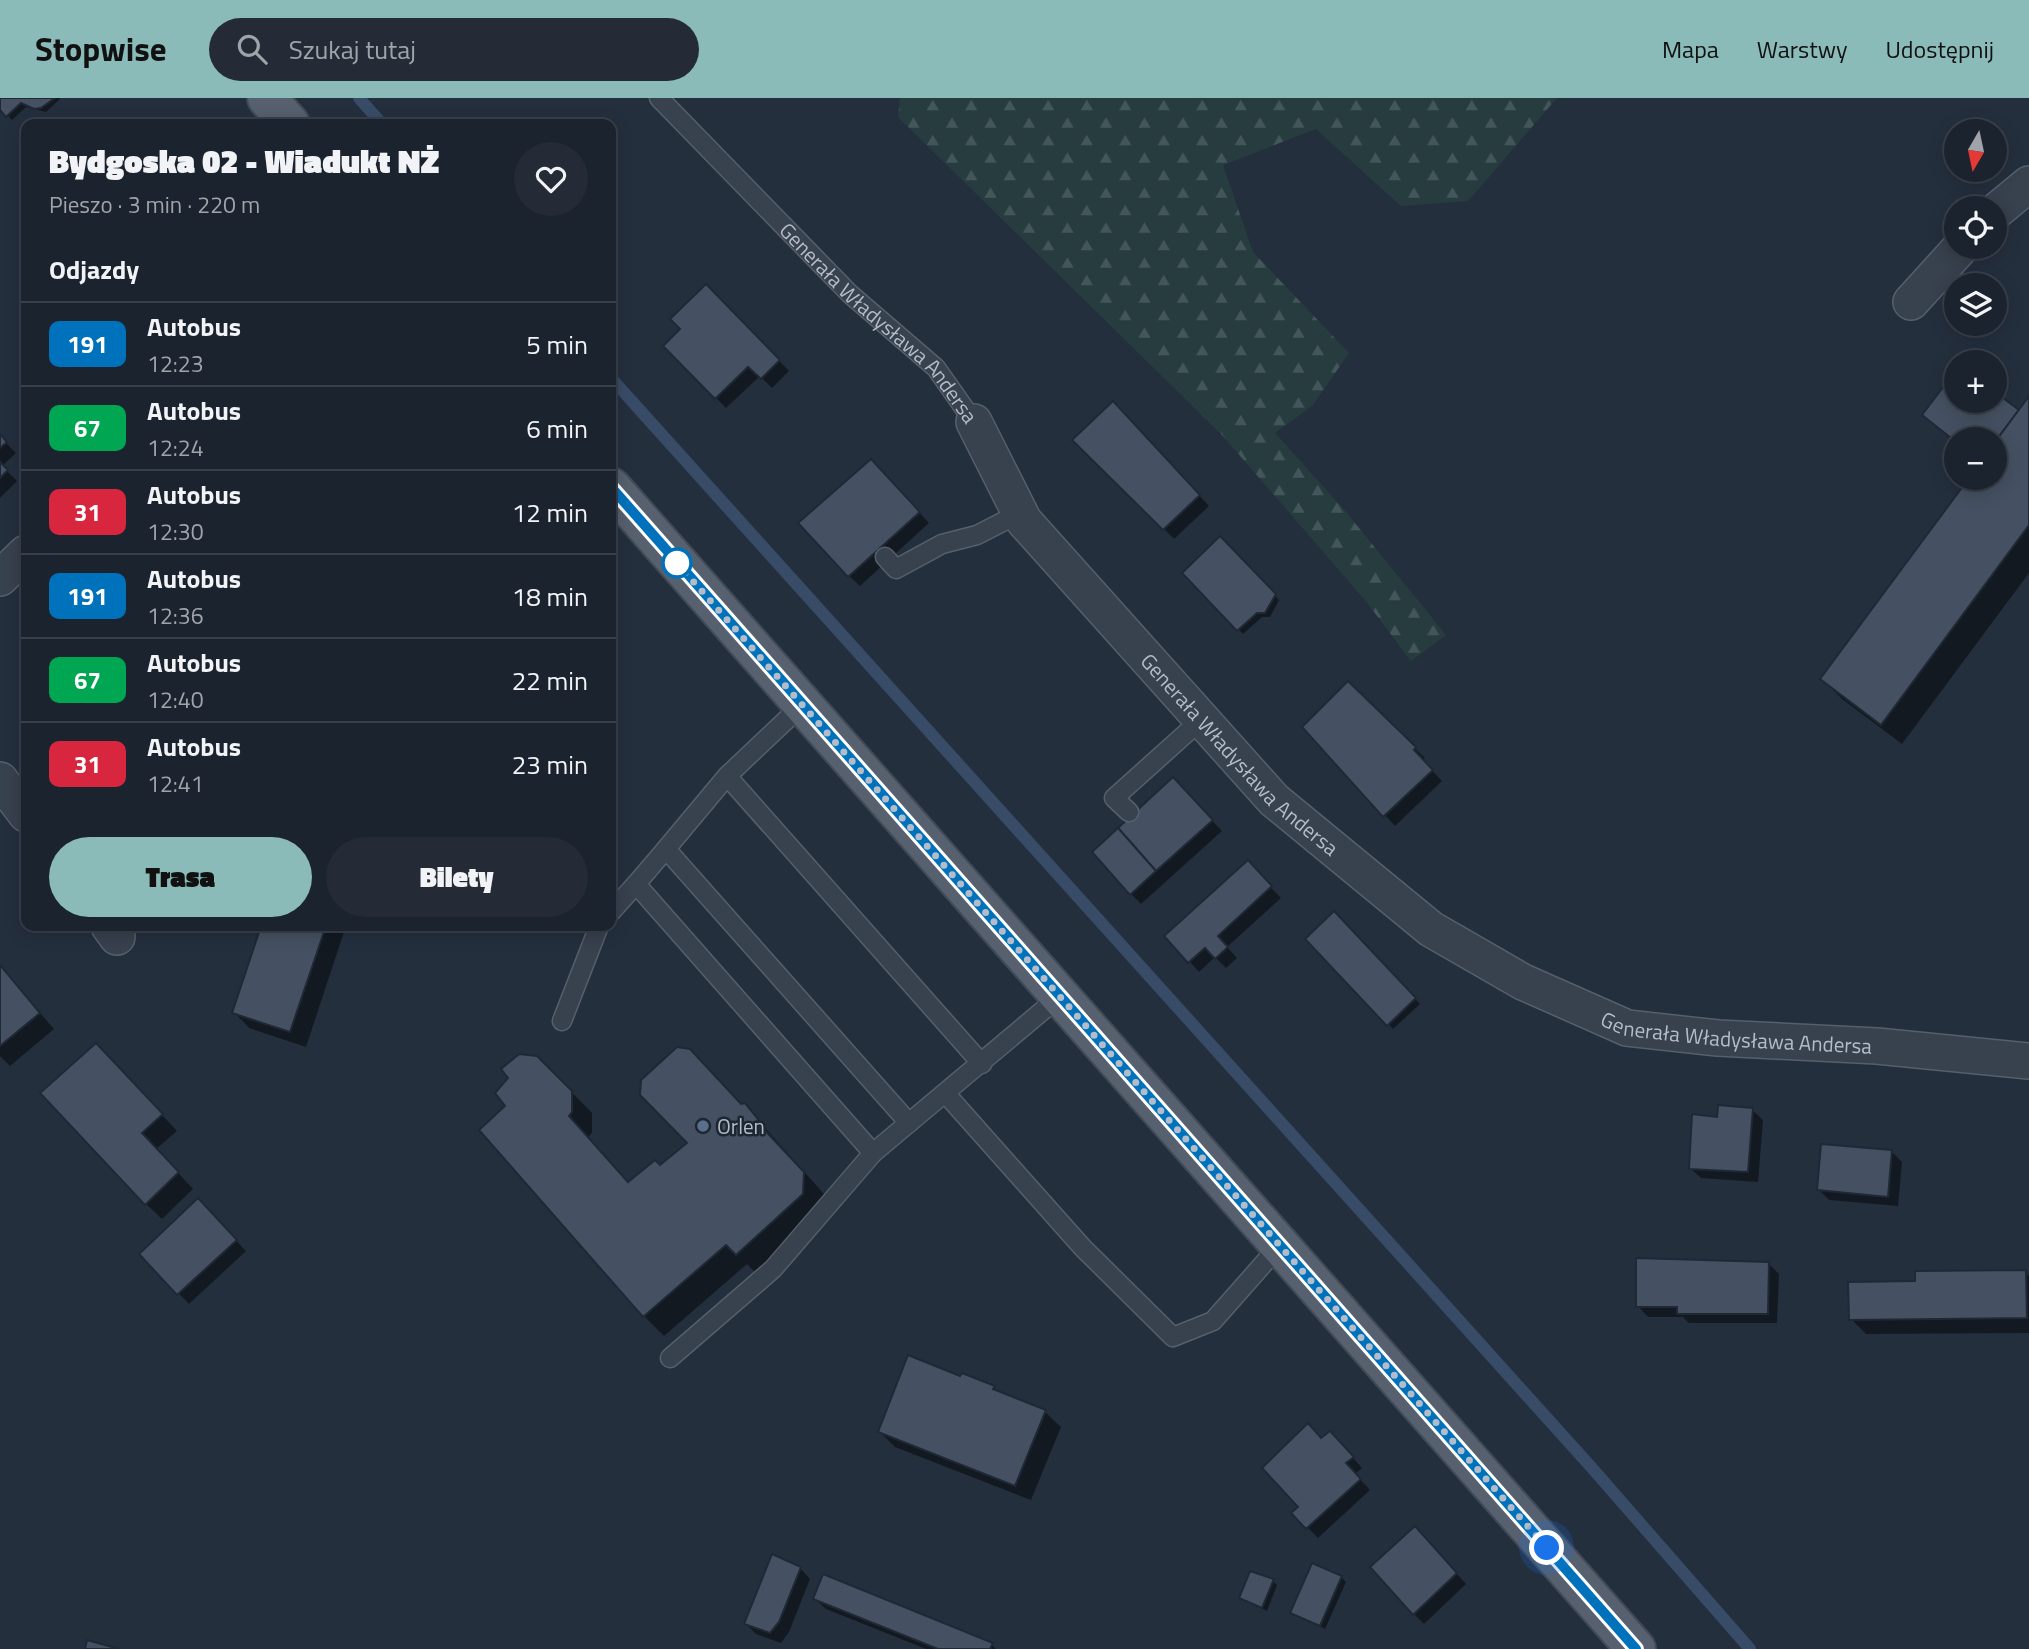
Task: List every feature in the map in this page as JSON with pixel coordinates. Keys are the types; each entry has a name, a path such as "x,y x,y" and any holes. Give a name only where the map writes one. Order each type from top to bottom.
{"main road":[{"path":"267,98 286,119"},
{"path":"616,493 1636,1649"}],"street":[{"path":"2007,202 2029,184"},
{"path":"1910,302 1950,259"},
{"name":"Generała Władysława Andersa","path":"974,422 1020,513 1275,800 1431,929 1523,982 1628,1028 1717,1038 1877,1046 2029,1061"},
{"path":"0,578 21,558"},
{"path":"0,780 21,807"}],"lane":[{"name":"Generała Władysława Andersa","path":"659,98 850,294 936,368 974,422"},
{"path":"885,557 896,569 942,544 977,535 1020,513"},
{"path":"616,906 727,776 802,706"},
{"path":"1129,812 1114,798 1202,719"},
{"path":"727,776 982,1064"},
{"path":"666,849 909,1123"},
{"path":"636,884 873,1153"},
{"path":"562,1021 597,931"},
{"path":"670,1358 773,1269 873,1153 1059,997"},
{"path":"946,1094 1083,1248 1173,1338 1213,1321 1280,1245"}],"green space":[{"path":"900,98 1557,98 1468,201 1401,206 1316,129 1223,165 1253,252 1349,353 1313,405 1275,433 1346,512 1446,635 1411,661 1365,600 1222,435 898,117"}],"building":[{"path":"0,98 55,98 41,108 34,109 21,103 6,117 0,110"},
{"path":"706,284 780,360 761,379 748,367 715,399 663,346 680,329 670,319"},
{"path":"1944,386 1944,413 2007,413 2007,401 2019,410 2006,427 1944,427 1944,432 1922,415"},
{"path":"2029,396 2029,525 1881,725 1820,679 1960,490 2007,490 2006,427"},
{"path":"1113,401 1200,495 1163,530 1072,440"},
{"path":"0,434 7,442 0,448"},
{"path":"871,459 920,512 848,577 798,523"},
{"path":"0,462 8,470 0,478"},
{"path":"1220,536 1276,594 1265,613 1257,613 1237,631 1182,573"},
{"path":"1348,681 1416,747 1414,750 1433,770 1383,817 1302,727"},
{"path":"1173,777 1213,820 1156,871 1118,828"},
{"path":"1118,828 1156,871 1130,895 1092,852"},
{"path":"1248,860 1272,886 1218,936 1228,947 1215,959 1205,948 1188,963 1164,936"},
{"path":"1334,911 1416,998 1387,1026 1305,939"},
{"path":"259,931 324,931 290,1032 232,1013"},
{"path":"0,965 40,1013 0,1046"},
{"path":"96,1043 163,1114 142,1133 179,1172 145,1205 40,1093"},
{"path":"677,1047 690,1049 741,1104 745,1103 758,1119 757,1122 804,1172 803,1194 736,1255 726,1245 643,1317 479,1130 505,1106 495,1093 508,1078 501,1069 519,1054 537,1056 572,1091 572,1112 569,1116 628,1182 655,1160 660,1165 687,1143 640,1095 641,1080"},
{"path":"1718,1105 1753,1108 1748,1172 1689,1169 1692,1114 1717,1117"},
{"path":"1821,1144 1892,1150 1888,1197 1817,1190"},
{"path":"198,1198 237,1240 177,1295 139,1254"},
{"path":"1636,1258 1769,1262 1768,1314 1677,1314 1677,1307 1636,1307"},
{"path":"2026,1270 2027,1318 1849,1320 1848,1282 1915,1281 1915,1271"},
{"path":"908,1355 960,1376 962,1373 995,1386 993,1389 1046,1410 1015,1486 878,1432"},
{"path":"1308,1423 1321,1438 1330,1431 1354,1457 1346,1463 1361,1479 1306,1529 1291,1513 1298,1507 1262,1468"},
{"path":"1415,1526 1457,1573 1413,1615 1370,1567"},
{"path":"772,1554 801,1567 779,1622 770,1633 744,1624"},
{"path":"1312,1563 1342,1576 1320,1626 1290,1613"},
{"path":"1250,1571 1274,1579 1262,1608 1239,1598"},
{"path":"823,1574 993,1643 990,1649 938,1649 813,1599"},
{"path":"87,1640 119,1649 85,1649"}],"waterway":[{"path":"359,98 378,119"},
{"path":"616,384 1592,1468 1750,1649"}],"bus line":[{"name":"191","path":"616,493 1636,1649"}],"place":[{"name":"Orlen","path":"703,1126"}],"route":[{"path":"677,563 1547,1548"}]}
